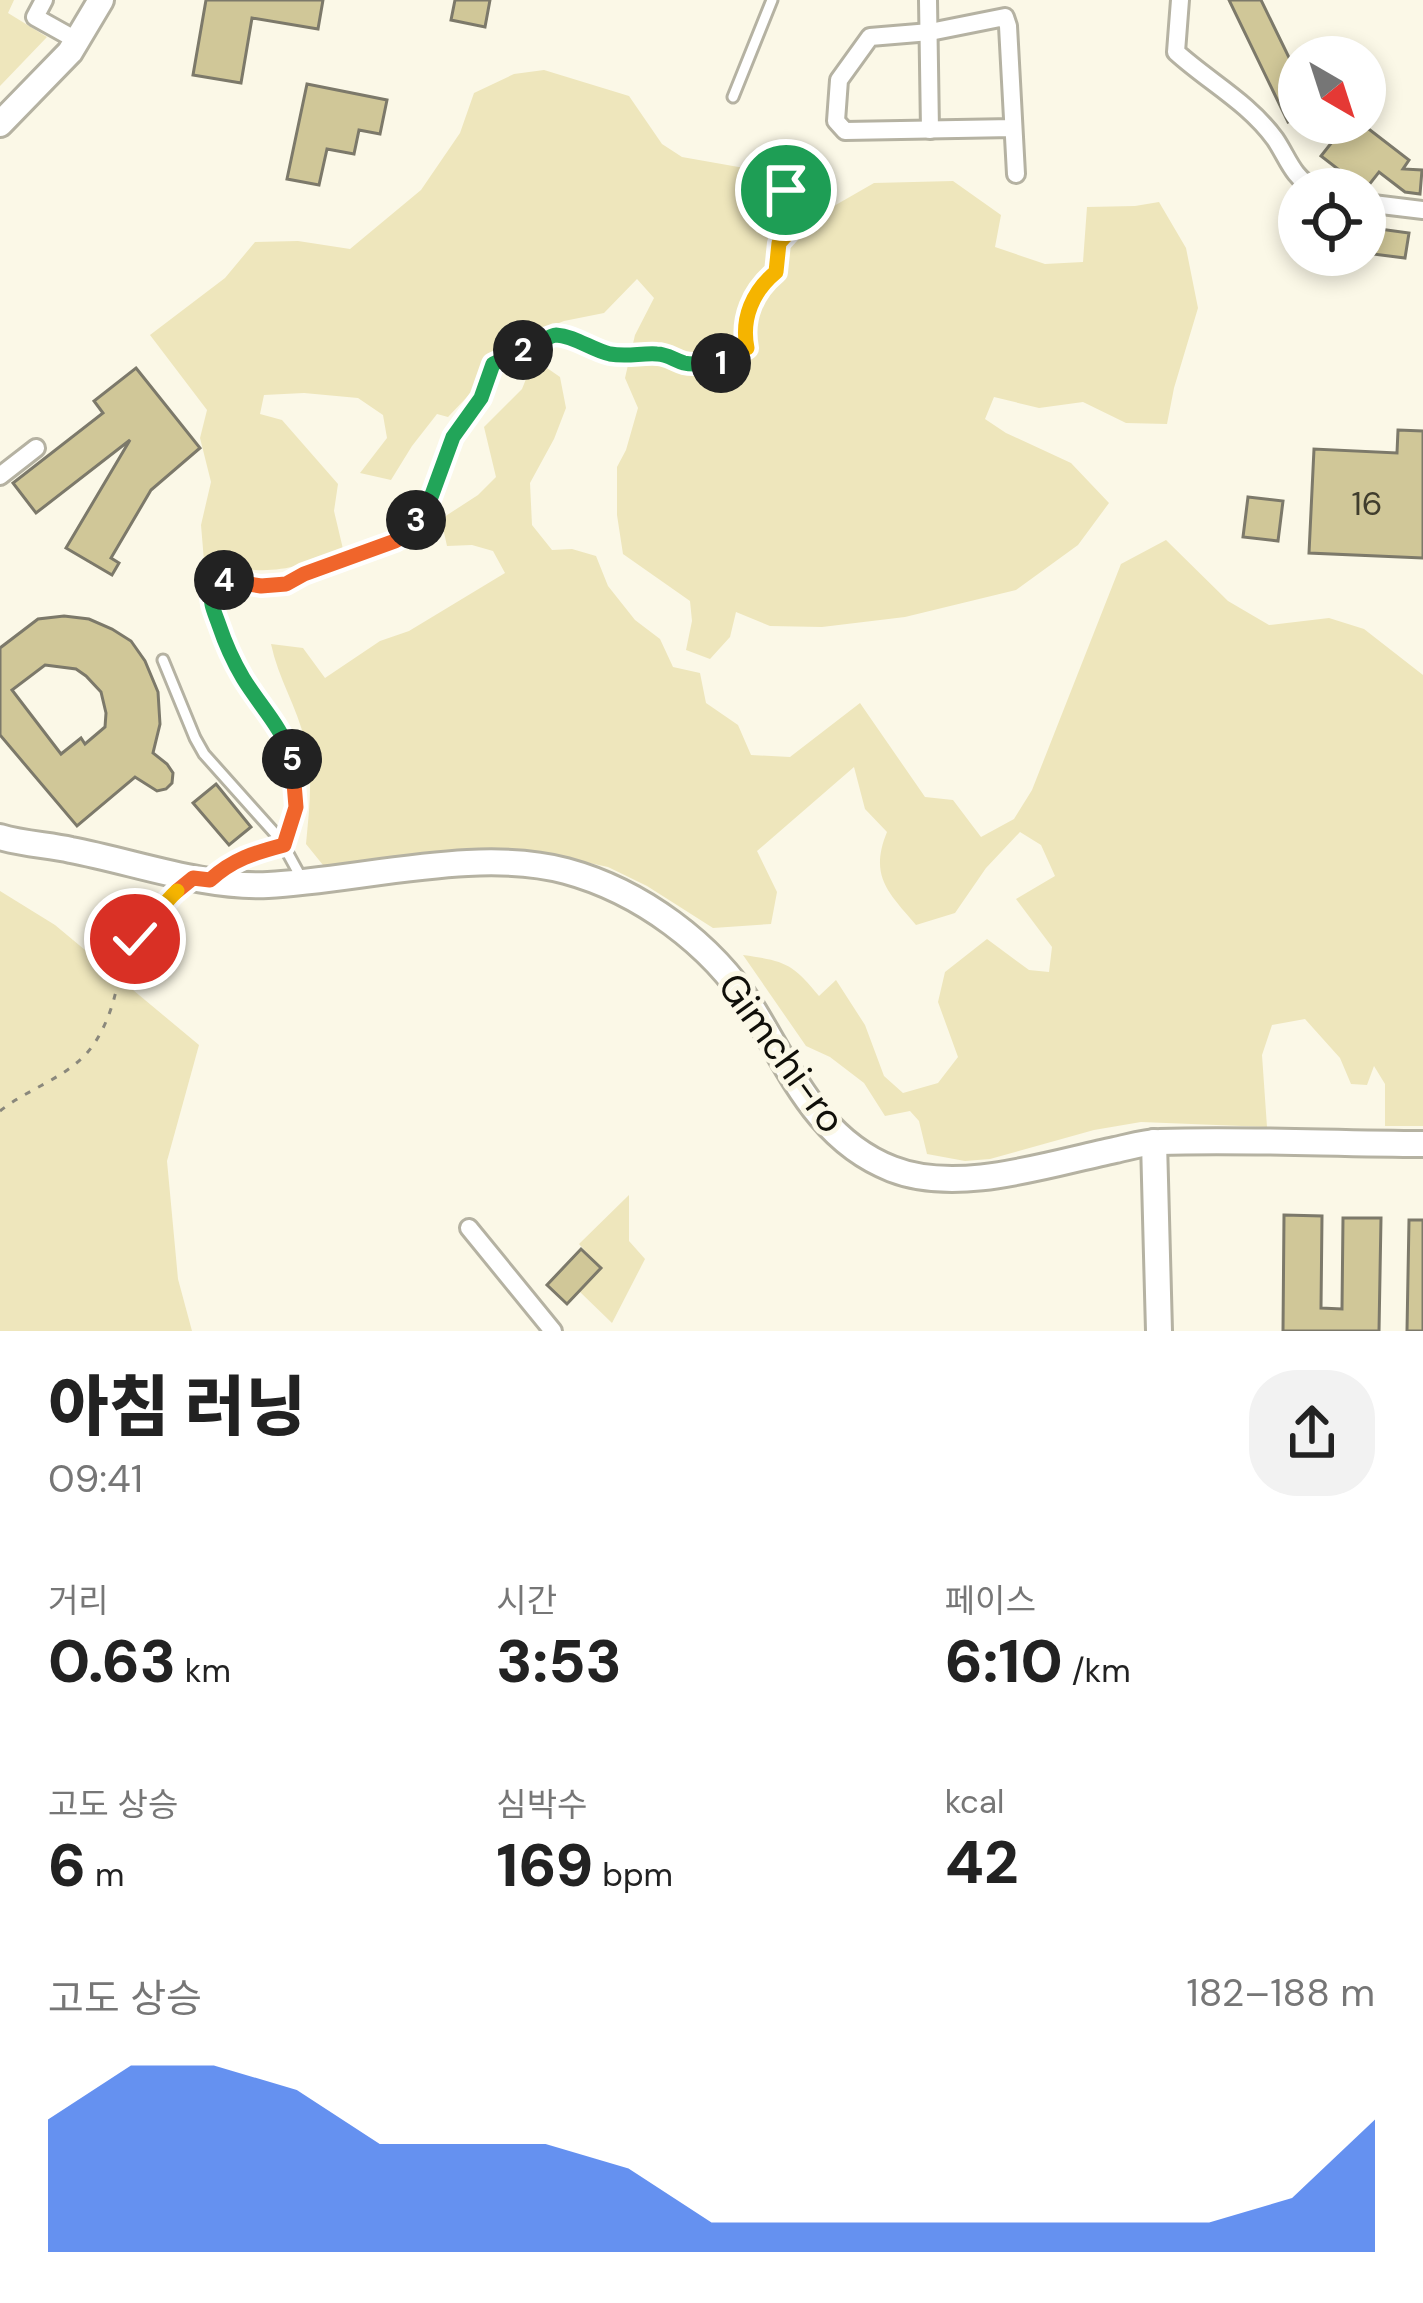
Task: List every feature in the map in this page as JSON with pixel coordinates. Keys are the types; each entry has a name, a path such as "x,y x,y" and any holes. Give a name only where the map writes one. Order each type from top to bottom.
{"street":[{"path":"44,0 34,16 78,41"},
{"path":"0,124 78,41 101,0"},
{"path":"928,0 930,130"},
{"path":"1180,0 1176,52 1239,101 1279,144 1290,168"},
{"path":"1013,128 844,130 836,121 839,80 870,38 1005,17 1013,128 1016,174"},
{"path":"1386,206 1423,210"},
{"path":"0,476 36,448"},
{"name":"Gimchi-ro","path":"0,837 201,879 264,885 448,865 520,864 548,866 606,885 668,921 712,958 751,1007 799,1090 844,1142 894,1171 931,1179 987,1177 1154,1142 1423,1144"},
{"path":"1154,1142 1159,1331"},
{"path":"469,1228 553,1331"}],"lane":[{"path":"733,97 772,0"},
{"path":"163,660 204,754 284,845 303,881"}],"path":[{"path":"0,1111 16,1097 70,1069 87,1053 115,998 124,957 160,906 228,863 284,845 296,807 292,760 275,722 232,658 210,604 211,589 220,580 286,584 404,536 430,500 453,437 481,398 493,364 549,336 616,355 664,354 687,364 728,364 737,350 747,348 753,297 776,272 779,243 789,232 786,190"}],"shaded area":[{"path":"0,0 14,0 8,13 47,37 0,86"},
{"path":"544,70 629,96 662,144 682,157 784,175 827,210 874,183 953,181 1001,215 995,247 1045,264 1083,262 1087,207 1159,202 1186,248 1198,308 1167,424 1126,423 1083,402 1039,408 994,397 985,419 1071,463 1109,503 1078,545 1016,590 905,617 822,627 770,626 736,612 730,637 710,659 686,650 692,621 690,601 623,554 617,467 638,408 625,378 635,335 654,298 637,279 604,313 564,321 524,337 448,417 437,414 391,480 360,473 387,438 383,415 358,398 264,395 260,414 282,420 338,484 334,511 343,549 275,570 204,561 201,525 211,482 200,438 207,410 150,335 225,278 255,242 298,241 350,249 421,190 460,133 474,93 514,74"},
{"path":"534,359 560,377 566,408 530,483 532,525 552,550 572,549 596,556 608,586 635,620 660,639 673,667 700,673 706,703 738,725 751,755 790,757 860,703 925,797 953,800 981,837 1014,819 1032,790 1121,564 1166,540 1228,601 1269,625 1329,618 1364,629 1423,675 1423,1126 1385,1126 1385,1084 1374,1066 1367,1085 1351,1084 1340,1058 1305,1019 1272,1025 1262,1055 1267,1127 1141,1122 990,1159 965,1161 927,1154 919,1121 910,1111 885,1116 864,1083 830,1057 806,1046 743,955 787,965 819,996 836,980 865,1025 884,1076 903,1093 938,1083 958,1057 938,1002 945,972 987,939 1029,970 1049,972 1052,947 1016,899 1055,876 1041,845 1020,832 986,868 955,913 916,925 884,883 880,860 887,832 865,809 854,767 757,851 777,892 771,924 713,928 608,867 524,849 327,870 306,844 308,754 271,644 303,648 325,678 380,641 409,631 505,573 493,551 472,545 447,546 441,519 496,477 484,427 522,389"},
{"path":"0,891 55,925 199,1045 167,1161 178,1279 192,1331 0,1331"},
{"path":"629,1195 629,1241 645,1259 612,1323 579,1291 601,1268 579,1244"}],"building":[{"path":"206,0 323,0 318,29 252,18 241,83 193,75"},
{"path":"455,0 490,0 485,27 451,20"},
{"path":"1229,0 1261,0 1279,36 1278,101"},
{"path":"307,84 387,100 380,134 359,130 354,154 327,149 319,185 287,179"},
{"path":"1386,142 1409,160 1403,169 1422,170 1420,194 1405,192 1386,177 1386,168 1337,168 1321,156 1330,144"},
{"path":"1386,230 1409,233 1405,258 1386,256"},
{"path":"136,368 200,448 151,490 111,558 119,563 112,575 66,548 130,440 36,513 13,483 103,413 94,401"},
{"path":"1398,430 1423,431 1423,558 1309,553 1314,449 1397,453"},
{"path":"1248,497 1283,501 1278,541 1243,537"},
{"path":"38,619 89,619 131,641 158,692 160,724 153,753 173,773 166,789 157,791 135,777 77,826 0,735 0,648","holes":["45,665 76,669 101,692 105,727 85,744 81,738 61,754 12,690"]},
{"path":"216,784 251,827 229,845 193,803"},
{"path":"1284,1215 1322,1216 1321,1308 1342,1309 1343,1218 1381,1218 1379,1331 1283,1331"},
{"path":"1409,1220 1423,1220 1423,1331 1407,1331"},
{"path":"581,1249 601,1268 567,1304 547,1285"}],"route":[{"path":"135,939 151,924 160,906 193,878 210,880 228,863 284,845 296,807 286,741 232,658 210,604 211,589 220,580 286,584 404,536 430,500 453,437 481,398 493,364 549,336 616,355 652,353 687,364 728,364 737,350 747,348 753,297 776,272 779,243 790,227 786,190"}]}
